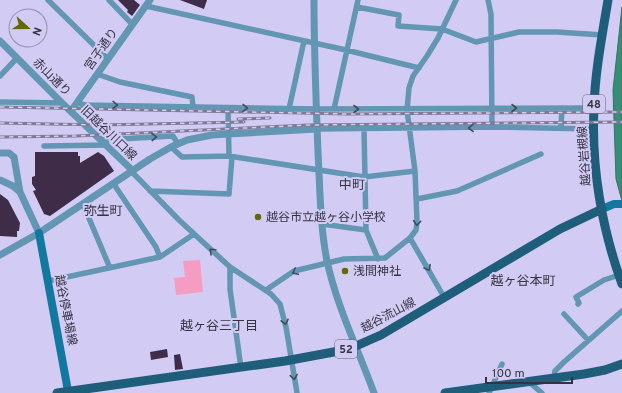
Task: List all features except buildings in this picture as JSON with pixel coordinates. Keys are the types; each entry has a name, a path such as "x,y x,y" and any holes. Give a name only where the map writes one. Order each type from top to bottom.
{"main road":[{"name":"越谷岩槻線","path":"608,0 597,70 594,128 597,179 602,209 610,248 622,284"},
{"path":"602,209 620,204"},
{"name":"越谷流山線","path":"57,393 292,360 356,346 381,334 444,298 560,229 602,209"},
{"name":"越谷停車場線","path":"39,233 68,392"},
{"path":"445,393 491,390 529,382 596,372 622,364"}],"street":[{"path":"48,0 108,59"},
{"path":"109,0 132,24"},
{"path":"314,0 317,130 322,224 327,262 336,296 374,393"},
{"path":"334,109 358,0"},
{"path":"266,290 294,271 327,262 344,259 385,258 410,238 416,230 417,199 415,171 407,110 409,88 413,76 427,56 456,0"},
{"path":"488,0 491,14 492,127"},
{"path":"148,3 304,42 346,50 419,68"},
{"name":"宮子通り","path":"71,111 148,3"},
{"path":"356,7 399,15 398,26 442,29 476,42 519,32 557,32 602,35"},
{"name":"赤山通り","path":"0,41 71,111"},
{"path":"289,109 304,42"},
{"path":"0,76 17,58"},
{"path":"97,74 120,82 192,97 193,107"},
{"path":"0,102 62,103"},
{"path":"77,103 85,105 289,109 407,110 594,108"},
{"path":"150,191 229,194 231,157 228,134 228,108"},
{"path":"561,128 562,108"},
{"name":"旧越谷川口線","path":"71,111 132,171"},
{"path":"0,255 39,233 171,147 197,138 228,134 364,128 594,128"},
{"path":"364,128 366,230 378,259"},
{"path":"44,146 104,143 173,136 178,144"},
{"path":"171,147 182,157 231,157 364,176 415,171"},
{"path":"0,153 9,153 14,157 20,192 39,233"},
{"path":"417,199 457,191 541,154"},
{"path":"132,171 150,191 230,267 266,290 280,304 286,327 297,393"},
{"path":"3,181 14,179 17,172"},
{"path":"3,181 20,192"},
{"path":"114,183 156,247 160,257"},
{"path":"83,204 110,268"},
{"path":"322,224 366,230"},
{"path":"48,281 160,257 194,234"},
{"path":"410,238 444,298"},
{"path":"230,267 230,289 241,368"},
{"path":"578,304 579,303 576,297 604,280 619,275"},
{"path":"554,378 555,372 588,340 622,311"},
{"path":"564,314 588,340"},
{"path":"491,390 502,364"},
{"path":"529,382 542,393"}],"shaded area":[{"path":"622,7 622,201 616,179 613,90"},
{"path":"200,260 203,292 176,295 174,278 185,277 183,261"}],"railway":[{"path":"0,107 348,114 622,112"},
{"path":"238,119 270,118"},
{"path":"0,123 100,125 244,122"},
{"path":"0,137 76,136 308,125 622,122"}],"place":[{"name":"越谷市立越ヶ谷小学校","path":"258,217"},
{"name":"浅間神社","path":"345,271"}],"district":[{"name":"中町","path":"352,184"},
{"name":"弥生町","path":"103,210"},
{"name":"越ヶ谷本町","path":"523,280"},
{"name":"越ヶ谷三丁目","path":"219,325"}]}
